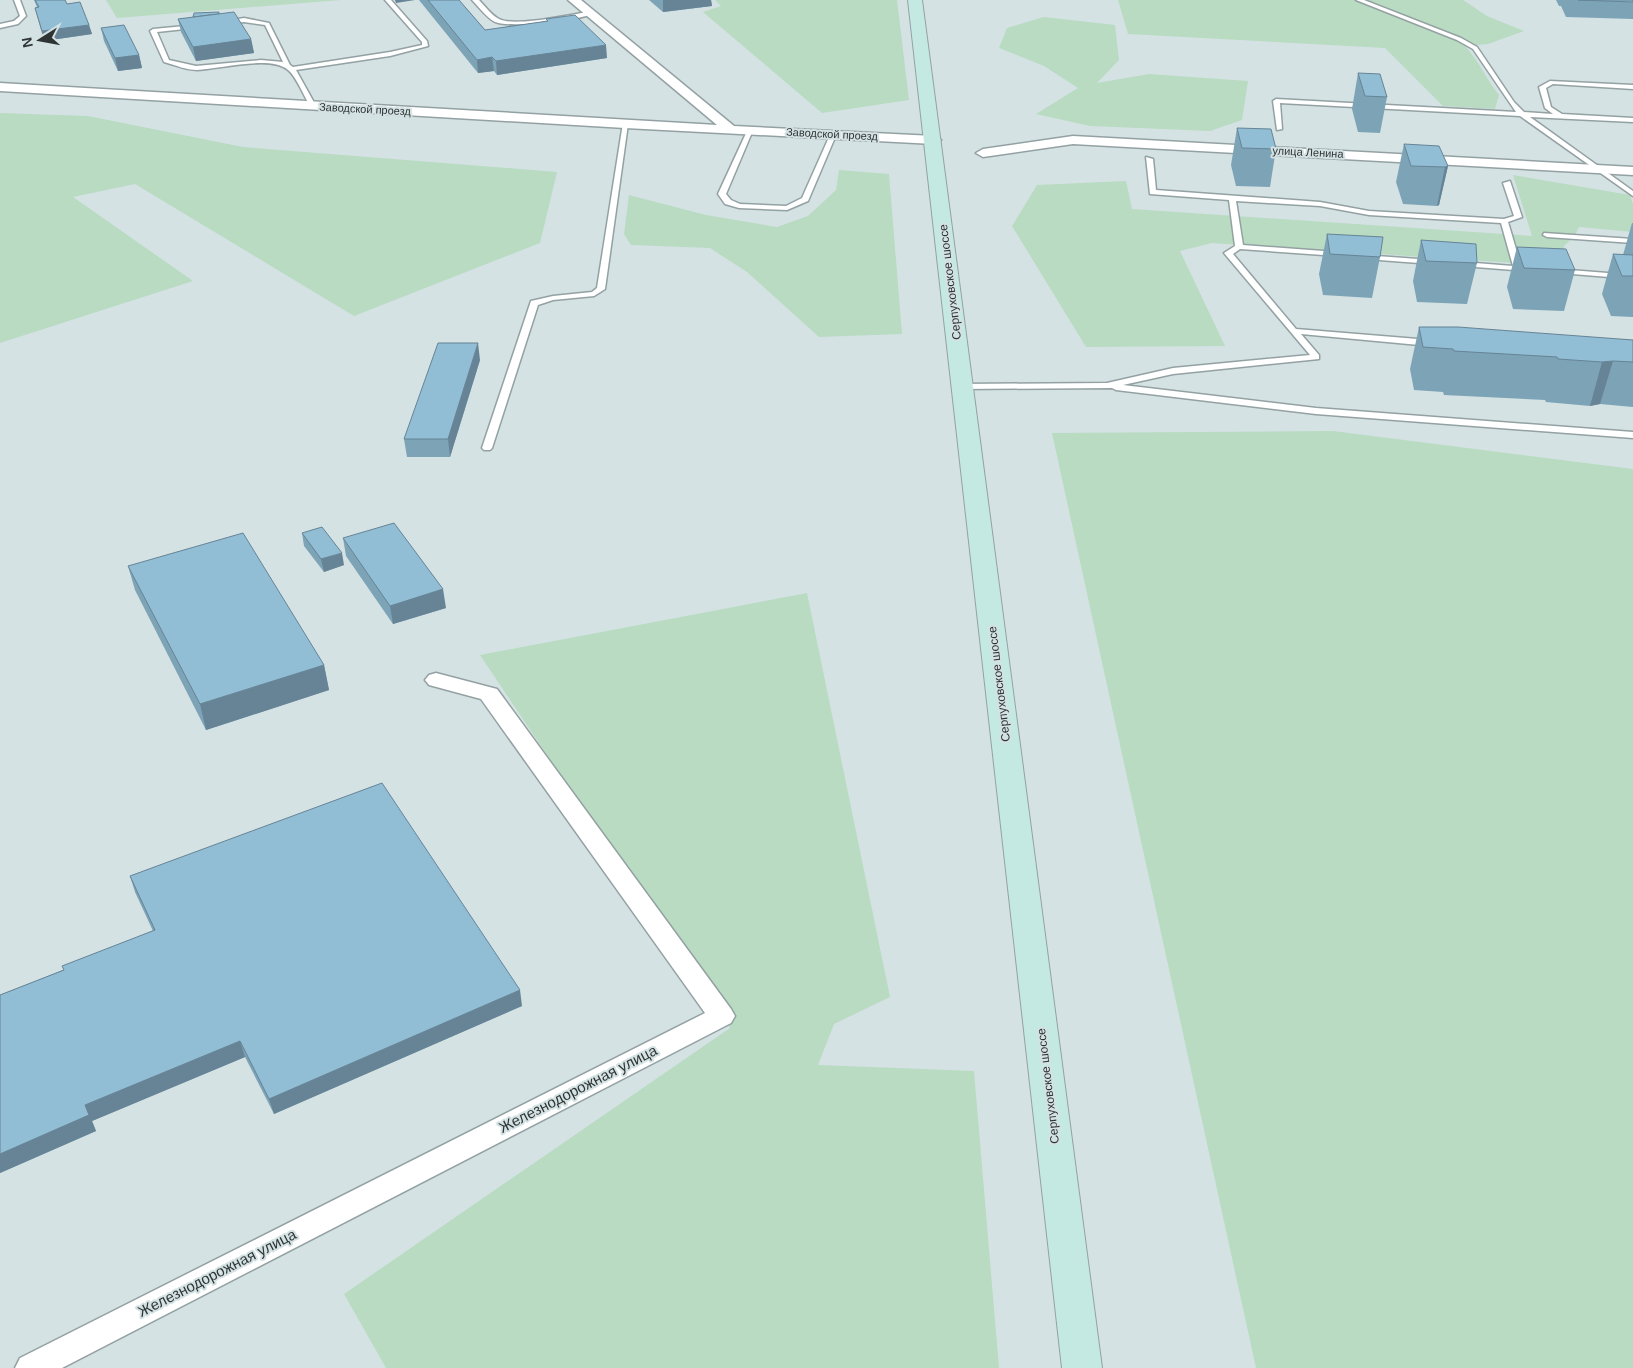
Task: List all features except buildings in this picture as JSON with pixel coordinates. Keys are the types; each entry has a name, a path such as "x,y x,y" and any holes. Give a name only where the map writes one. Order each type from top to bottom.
{"main road":[{"name":"Серпуховское шоссе","path":"915,0 934,140 1082,1368"}],"street":[{"path":"574,0 588,14 730,129"},
{"name":"Заводской проезд","path":"0,87 625,124 934,140"},
{"name":"улица Ленина","path":"983,152 1073,140 1633,170"},
{"name":"Железнодорожная улица","path":"31,1368 722,1016 489,694 436,680"}],"lane":[{"path":"0,26 22,20 23,16 17,0"},
{"path":"198,25 153,31 166,61 195,68 255,61 290,66 390,54 424,46 425,42 421,35 388,0"},
{"path":"475,0 497,21 503,23 519,23 588,14"},
{"path":"1359,0 1459,39 1475,48 1512,103 1522,114 1633,194"},
{"path":"217,23 244,20 268,24 313,106"},
{"path":"1563,116 1548,108 1542,87 1552,82 1633,87"},
{"path":"1279,129 1276,101 1633,120"},
{"path":"487,448 534,303 553,298 594,294 601,289 625,124"},
{"path":"750,130 722,194 728,202 739,206 787,208 805,199 833,135"},
{"path":"1148,159 1152,192 1320,204 1369,213 1504,221 1518,217 1507,183"},
{"path":"1232,198 1240,247"},
{"path":"1504,221 1518,268"},
{"path":"1547,234 1633,241"},
{"path":"1106,386 1173,371 1316,357 1228,254 1240,247 1349,255"},
{"path":"1359,256 1439,262"},
{"path":"1449,263 1538,270"},
{"path":"1547,270 1633,277"},
{"path":"1295,331 1444,344"},
{"path":"963,387 1106,386 1316,410 1633,435"}],"green space":[{"path":"106,0 341,0 117,18"},
{"path":"715,0 897,0 909,100 822,113 703,12 721,6"},
{"path":"1118,0 1463,0 1487,16 1524,31 1488,44 1465,46 1499,95 1495,109 1443,106 1385,48 1128,34"},
{"path":"1044,17 1115,25 1119,60 1097,83 1149,74 1248,81 1242,120 1210,131 1090,126 1036,114 1078,88 1044,66 999,48 1007,28"},
{"path":"0,113 88,116 243,147 557,172 540,243 354,316 135,184 73,197 193,281 0,343"},
{"path":"839,170 889,174 902,334 819,337 747,272 710,248 631,245 624,234 629,195 706,215 777,227 808,216 836,190"},
{"path":"1513,175 1630,195 1633,204 1633,232 1579,227 1574,237 1564,246 1564,259 1561,266 1212,243 1180,251 1225,346 1086,347 1012,226 1037,185 1126,181 1132,209 1532,236"},
{"path":"1333,431 1633,469 1633,1368 1256,1368 1052,433"},
{"path":"807,593 890,997 834,1024 818,1065 974,1071 999,1368 386,1368 344,1294 730,1028 480,655"}]}
